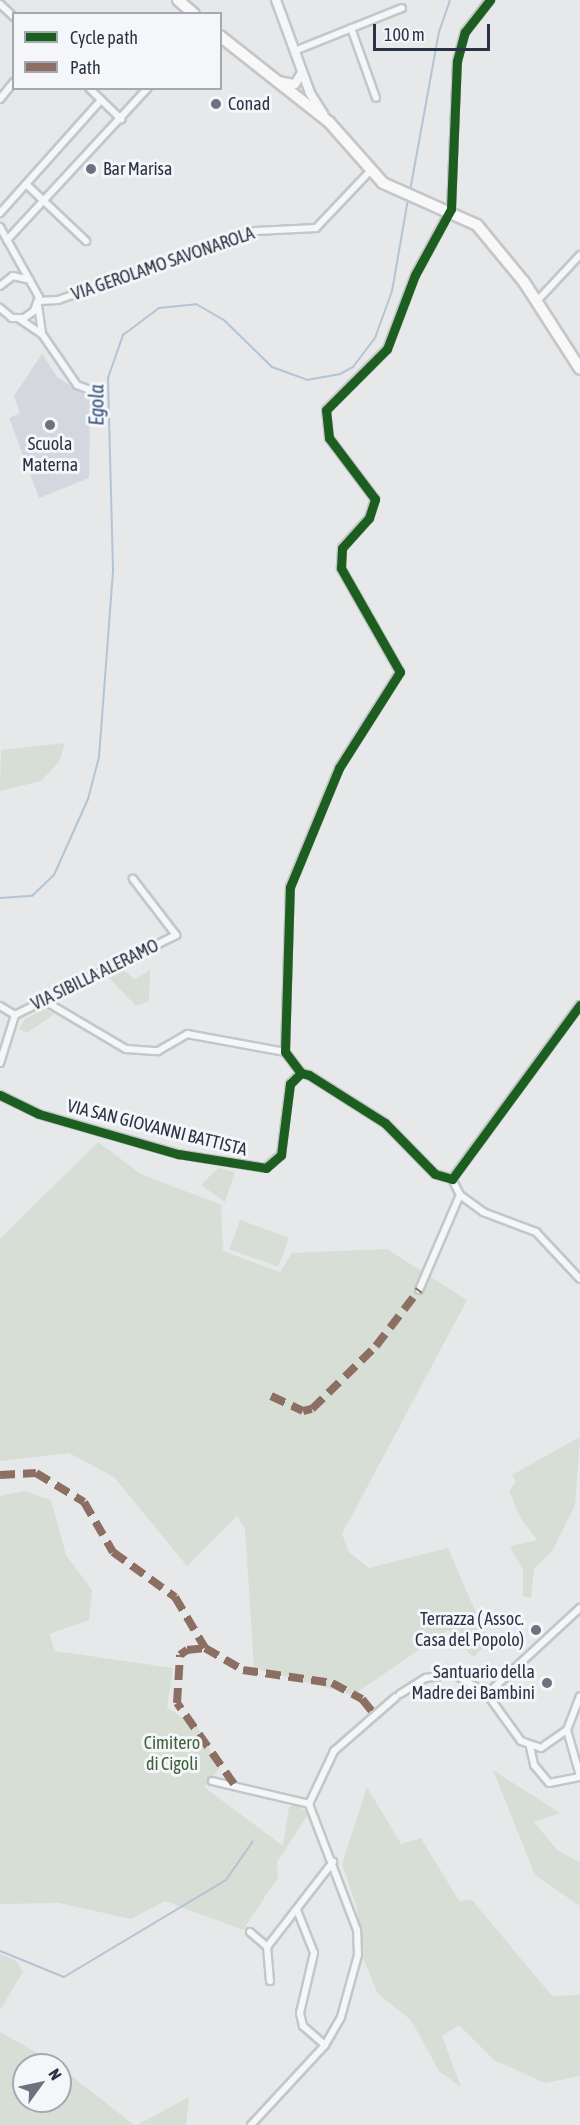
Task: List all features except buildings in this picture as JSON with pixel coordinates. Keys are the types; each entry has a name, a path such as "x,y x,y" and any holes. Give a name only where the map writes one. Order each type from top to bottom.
{"main road":[{"path":"178,0 192,12"},
{"path":"222,38 329,122 370,171 392,187 451,209 484,232 537,301 580,369"}],"street":[{"path":"276,0 297,50 310,105"},
{"path":"490,0 465,32 457,61 451,209 415,275 387,349 326,410 329,438 375,500 369,518 342,548 341,568 400,672 339,768 290,887 285,1052 301,1073 316,1076 384,1123 435,1174 452,1179 460,1195 483,1212 536,1232 580,1279"},
{"path":"0,4 12,15"},
{"path":"297,50 402,8"},
{"path":"351,28 376,98"},
{"path":"274,79 292,84 302,69"},
{"path":"302,69 310,93 329,122"},
{"path":"0,99 12,84"},
{"path":"91,90 121,118"},
{"path":"7,240 146,90"},
{"path":"0,213 101,100"},
{"name":"VIA GEROLAMO SAVONAROLA","path":"38,303 58,300 256,231 316,228 370,171"},
{"path":"26,184 87,241"},
{"path":"0,227 31,280 38,303 42,334"},
{"path":"537,301 580,255"},
{"path":"0,286 20,262"},
{"path":"8,278 31,280"},
{"path":"18,318 38,303"},
{"path":"1,310 42,334 77,385 93,391"},
{"name":"VIA SIBILLA ALERAMO","path":"0,1063 15,1015 176,935 133,879"},
{"path":"43,1000 126,1049 158,1051 187,1034 285,1052"},
{"path":"452,1179 580,1005"},
{"name":"VIA SIBILLA ALERAMO","path":"0,1006 15,1015"},
{"name":"VIA SAN GIOVANNI BATTISTA","path":"0,1095 39,1114 178,1154 266,1168 281,1155 290,1084 301,1073"},
{"path":"419,1290 460,1195"},
{"path":"487,1694 580,1608"},
{"path":"251,2125 325,2045 341,2017 358,1955 351,1905 309,1804 334,1750 398,1695 447,1673 487,1694 530,1747 534,1765 549,1783 580,1776 567,1730"},
{"path":"530,1747 554,1743 567,1730 580,1696"},
{"path":"212,1781 309,1804"},
{"path":"267,1947 333,1862"},
{"path":"297,1910 315,1953 300,2013 303,2026 325,2045"},
{"path":"250,1932 267,1947 270,1981"}],"shaded area":[{"name":"Scuola Materna","path":"42,354 57,377 90,398 89,478 39,498 9,418 20,413 14,396"}],"green space":[{"path":"65,743 59,762 41,781 0,791 1,750"},
{"path":"122,969 135,979 150,970 149,1001 136,1006 108,977"},
{"path":"44,1009 54,1014 27,1033 19,1029 25,1019"},
{"path":"98,1142 141,1174 221,1205 223,1251 280,1272 292,1253 387,1249 467,1300 342,1534 349,1552 369,1568 448,1548 489,1643 473,1657 448,1630 353,1695 254,1668 245,1529 237,1516 187,1566 114,1477 69,1453 0,1461 0,1239"},
{"path":"218,1168 235,1172 225,1202 201,1185"},
{"path":"240,1220 289,1238 278,1267 229,1249"},
{"path":"580,1437 575,1505 552,1551 534,1569 531,1598 523,1596 523,1570 510,1546 537,1540 521,1519 509,1491 516,1482 512,1475"},
{"name":"Cimitero di Cigoli","path":"24,1491 51,1500 66,1555 92,1590 89,1620 49,1634 55,1651 173,1668 167,1708 197,1726 220,1768 204,1787 283,1846 289,1807 296,1805 309,1813 277,1862 278,1877 243,1930 165,1901 131,1919 59,1903 0,1904 0,1496"},
{"path":"493,1770 560,1813 534,1822 558,1851 580,1862 580,1906 535,1875"},
{"path":"367,1787 401,1844 421,1838 459,1901 472,1900 552,1996 580,1995 580,2076 545,2083 494,2060 459,2025 442,2036 461,2087 439,2071 411,2020 378,1994 361,1953 357,1908 342,1864"},
{"path":"0,1954 16,1961 23,1972 0,2010"},
{"path":"0,2032 37,2053 12,2053 12,2113 72,2113 72,2076 134,2125 0,2125"},
{"path":"189,2097 186,2125 137,2125"}],"waterway":[{"name":"Egola","path":"410,191 439,32 450,0"},
{"name":"Egola","path":"0,898 32,896 54,875 88,799 99,757 113,569 108,378 123,335 159,308 196,304 225,321 272,367 307,380 340,374 353,367 375,338 392,291 408,199"},
{"path":"0,1951 64,1977 226,1880 253,1841"}],"marked path":[{"path":"271,1396 303,1411 312,1409 376,1346 419,1290"},
{"path":"0,1475 36,1473 84,1502 113,1552 175,1597 205,1648"},
{"path":"234,1784 177,1703 180,1655 187,1650 205,1648 243,1670 332,1683 362,1699 374,1714"}],"cycle path":[{"path":"301,1073 285,1052 290,887 339,768 400,672 341,568 342,548 369,518 375,499 329,438 326,410 387,349 415,275 451,209 457,61 465,32 490,0"},
{"path":"0,1095 39,1114 178,1154 266,1168 281,1155 290,1084 301,1073 309,1075 385,1123 435,1174 452,1179 580,1005"}],"place":[{"name":"Conad","path":"216,104"},
{"name":"Bar Marisa","path":"91,169"},
{"name":"Scuola Materna","path":"50,425"},
{"name":"Terrazza ( Assoc. Casa del Popolo)","path":"536,1630"},
{"name":"Santuario della Madre dei Bambini","path":"547,1683"}]}
